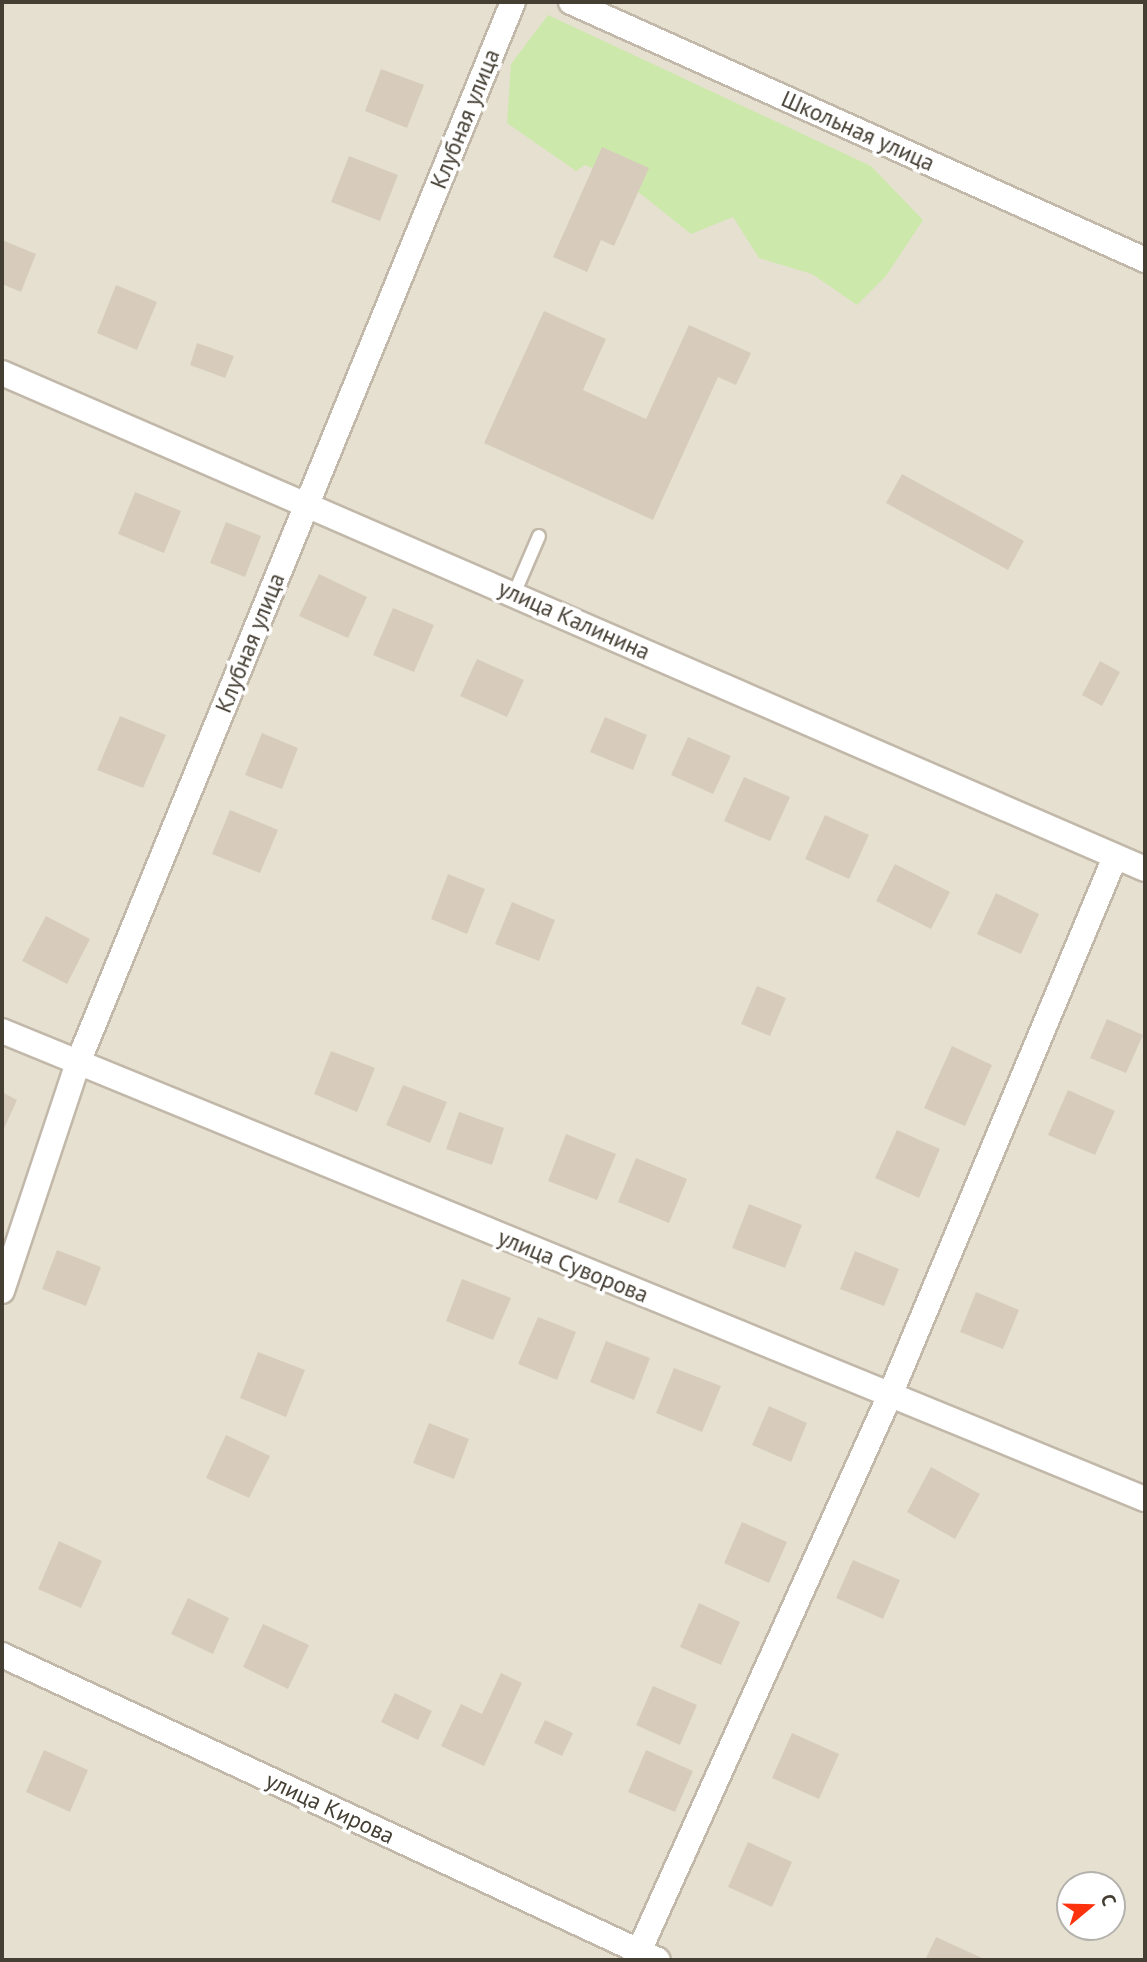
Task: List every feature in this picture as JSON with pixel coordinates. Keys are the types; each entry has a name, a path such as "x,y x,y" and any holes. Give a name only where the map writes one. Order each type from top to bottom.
{"street":[{"name":"Клубная улица","path":"2,1291 78,1065 513,2"},
{"name":"Школьная улица","path":"571,2 1145,260"},
{"name":"улица Калинина","path":"2,373 307,503 1145,869"},
{"path":"644,1957 890,1395 1115,857"},
{"name":"улица Суворова","path":"2,1031 78,1065 1145,1499"},
{"name":"улица Кирова","path":"2,1655 644,1957"}],"lane":[{"path":"514,594 539,536"}],"shaded area":[{"path":"2,2 1145,2 1145,1960 2,1960"}],"green space":[{"path":"548,15 871,166 923,220 886,276 857,305 812,274 759,258 733,217 691,234 627,183 585,165 576,171 507,123 511,64"}],"building":[{"path":"381,69 424,85 407,128 365,111"},
{"path":"602,147 649,168 614,246 601,240 587,272 553,257"},
{"path":"349,156 398,175 380,221 331,202"},
{"path":"2,240 36,254 21,292 2,284"},
{"path":"116,285 157,302 137,350 97,333"},
{"path":"544,311 606,339 583,390 646,419 689,325 751,353 736,385 718,377 653,520 484,443"},
{"path":"197,343 234,356 225,378 190,365"},
{"path":"902,474 1024,541 1008,570 886,503"},
{"path":"135,492 181,511 164,553 118,534"},
{"path":"226,522 261,536 245,577 210,563"},
{"path":"319,574 367,597 348,638 299,616"},
{"path":"393,608 434,625 414,672 373,655"},
{"path":"477,659 524,680 507,717 460,696"},
{"path":"1100,661 1120,672 1102,706 1082,695"},
{"path":"120,716 166,735 143,788 97,770"},
{"path":"605,717 647,735 633,770 590,752"},
{"path":"262,733 298,748 282,789 245,775"},
{"path":"688,737 731,756 713,794 671,775"},
{"path":"744,777 790,797 770,841 724,821"},
{"path":"230,810 278,830 260,873 212,854"},
{"path":"825,815 869,835 849,879 805,859"},
{"path":"895,864 950,892 931,929 876,901"},
{"path":"448,874 485,889 467,934 431,919"},
{"path":"996,893 1039,914 1021,954 977,934"},
{"path":"512,902 555,920 539,961 495,944"},
{"path":"46,916 90,939 67,984 22,961"},
{"path":"757,986 786,998 770,1036 741,1024"},
{"path":"1107,1019 1143,1035 1126,1073 1090,1058"},
{"path":"952,1046 992,1065 965,1126 924,1108"},
{"path":"331,1051 375,1068 357,1112 314,1094"},
{"path":"403,1085 447,1102 430,1143 386,1125"},
{"path":"1068,1090 1115,1111 1095,1155 1048,1135"},
{"path":"2,1092 17,1100 2,1133"},
{"path":"459,1112 504,1128 492,1165 446,1149"},
{"path":"897,1130 940,1149 919,1198 875,1178"},
{"path":"566,1134 616,1154 597,1200 548,1181"},
{"path":"636,1158 687,1179 669,1223 618,1202"},
{"path":"749,1204 802,1225 785,1268 732,1248"},
{"path":"57,1250 101,1267 86,1306 42,1289"},
{"path":"855,1251 899,1269 884,1306 840,1289"},
{"path":"462,1279 511,1298 493,1340 446,1321"},
{"path":"976,1292 1019,1310 1003,1349 960,1332"},
{"path":"538,1317 576,1332 557,1380 518,1364"},
{"path":"606,1341 650,1358 634,1400 590,1382"},
{"path":"258,1352 305,1370 286,1417 240,1398"},
{"path":"674,1368 721,1386 702,1432 656,1413"},
{"path":"769,1406 807,1423 791,1462 752,1445"},
{"path":"429,1423 469,1439 454,1479 413,1463"},
{"path":"226,1435 270,1456 249,1498 206,1478"},
{"path":"931,1467 980,1494 955,1539 907,1512"},
{"path":"742,1522 787,1542 769,1583 724,1563"},
{"path":"59,1541 102,1561 81,1608 38,1589"},
{"path":"853,1560 900,1580 883,1619 836,1598"},
{"path":"188,1598 229,1618 213,1654 171,1634"},
{"path":"699,1603 740,1622 721,1665 680,1647"},
{"path":"263,1624 309,1645 288,1689 243,1667"},
{"path":"501,1673 522,1683 484,1766 441,1746 461,1704 482,1714"},
{"path":"653,1686 697,1705 680,1745 636,1725"},
{"path":"395,1693 432,1711 418,1740 381,1722"},
{"path":"545,1720 573,1733 562,1756 534,1743"},
{"path":"792,1733 839,1754 819,1799 772,1778"},
{"path":"44,1750 88,1770 70,1812 26,1792"},
{"path":"646,1750 693,1771 675,1812 628,1792"},
{"path":"748,1842 792,1862 772,1907 728,1887"},
{"path":"936,1937 982,1958 925,1960"}]}
